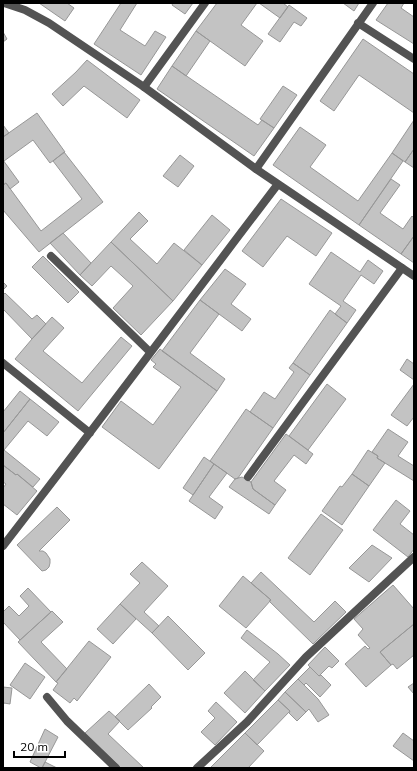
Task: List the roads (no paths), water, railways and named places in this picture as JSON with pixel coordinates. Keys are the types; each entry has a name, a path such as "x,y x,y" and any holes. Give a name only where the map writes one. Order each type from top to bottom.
{"street":[{"path":"4,3 25,10 49,22 144,87 256,170 414,276"},
{"path":"144,87 205,3"},
{"path":"256,170 373,3"},
{"path":"358,23 414,59"},
{"path":"3,546 278,184"},
{"path":"51,256 150,352"},
{"path":"248,477 402,268"},
{"path":"3,362 90,433"},
{"path":"197,768 247,722 306,657 414,557"},
{"path":"47,697 67,722 116,768"}]}
